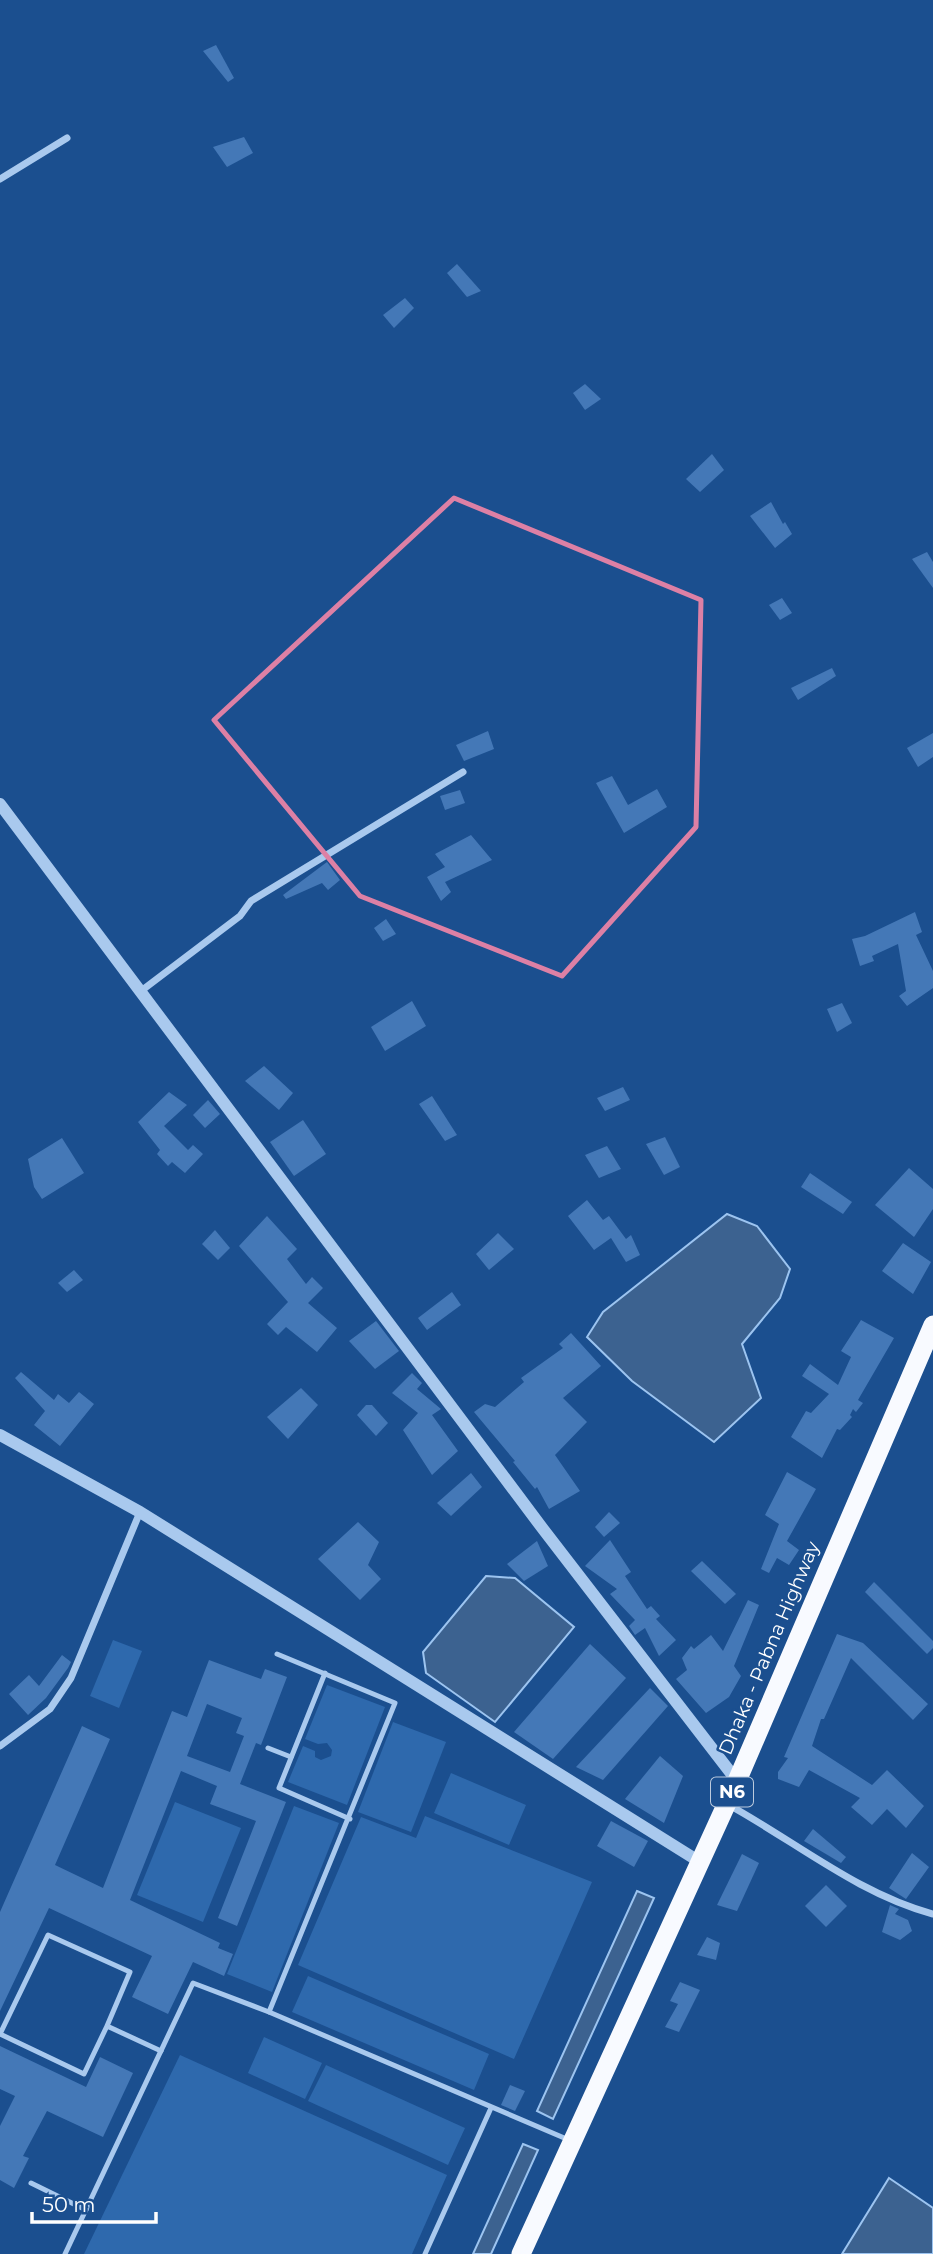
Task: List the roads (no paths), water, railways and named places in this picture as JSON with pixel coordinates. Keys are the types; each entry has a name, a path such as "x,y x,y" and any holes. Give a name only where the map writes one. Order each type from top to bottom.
{"highway":[{"name":"Dhaka - Pabna Highway","path":"521,2254 737,1781 933,1325"}],"street":[{"path":"0,179 67,138"},
{"path":"141,991 240,916 251,901 463,772"},
{"path":"0,804 737,1781"},
{"path":"0,1435 140,1511 700,1862"},
{"path":"0,1746 50,1709 72,1678 140,1511"},
{"path":"726,1804 840,1872 894,1900 933,1914"}],"lane":[{"path":"269,2012 350,1819 395,1703 277,1654"},
{"path":"325,1673 279,1788 350,1819"},
{"path":"268,1748 291,1757"},
{"path":"48,1935 130,1972 107,2026 84,2074 0,2034 48,1935"},
{"path":"65,2254 194,1983 269,2012 572,2142"},
{"path":"107,2026 161,2051"},
{"path":"425,2254 491,2108"},
{"path":"31,2183 86,2210"}]}
